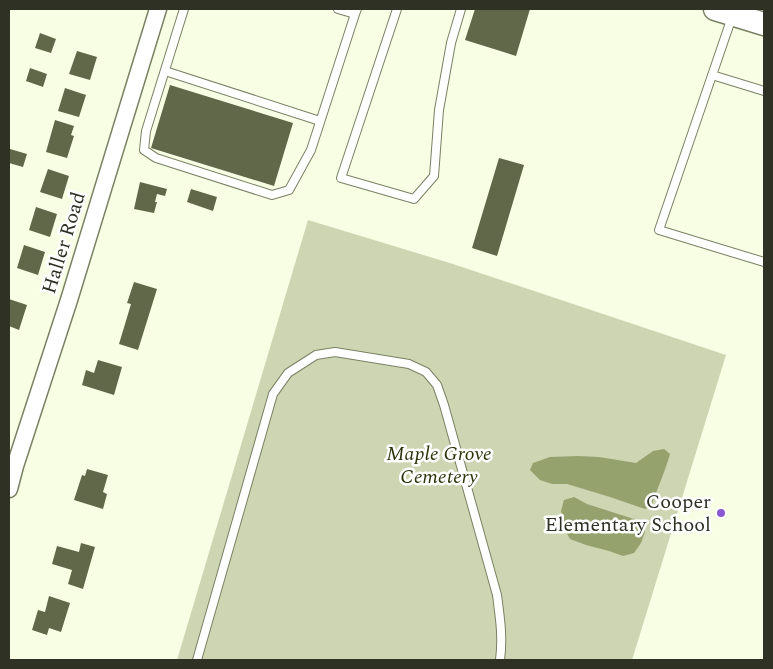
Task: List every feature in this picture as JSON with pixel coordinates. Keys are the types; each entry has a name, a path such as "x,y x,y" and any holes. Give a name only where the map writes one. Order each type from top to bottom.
{"main road":[{"path":"724,12 764,24"}],"street":[{"name":"Haller Road","path":"9,489 158,9"}],"lane":[{"path":"184,9 146,131 144,150 156,158 272,195 288,190 311,150 356,11 338,9"},
{"path":"397,9 341,178 414,198 434,176 439,110 451,43 461,9"},
{"path":"724,12 712,75 659,230 764,262"},
{"path":"165,71 320,121"},
{"path":"712,75 764,91"},
{"path":"197,660 272,394 288,374 316,355 335,352 409,364 426,372 437,385 497,595 501,620 502,644 500,660"}],"green space":[{"name":"Maple Grove Cemetery","path":"308,220 453,264 726,355 632,660 177,660"}],"shaded area":[{"path":"664,449 670,454 668,461 651,507 645,509 567,484 552,484 540,480 530,470 533,463 550,457 599,457 636,463 653,451"},
{"path":"574,497 587,504 643,522 645,532 641,543 634,553 623,556 570,539 565,530 561,511 564,500"}],"building":[{"path":"475,9 530,9 516,56 465,40"},
{"path":"40,33 56,39 51,53 35,48"},
{"path":"77,51 97,57 90,80 69,74"},
{"path":"30,68 47,74 43,87 26,81"},
{"path":"170,85 293,123 274,186 151,148"},
{"path":"65,88 86,95 79,117 58,111"},
{"path":"55,120 74,126 71,135 74,136 67,158 46,152"},
{"path":"10,149 27,154 23,167 9,163"},
{"path":"499,158 524,165 497,256 472,248"},
{"path":"48,169 69,176 62,199 40,192"},
{"path":"140,182 167,189 165,196 157,194 154,213 134,209"},
{"path":"191,189 217,197 213,211 187,202"},
{"path":"36,207 57,214 50,237 29,230"},
{"path":"24,245 45,252 38,275 17,268"},
{"path":"134,282 157,289 138,350 119,344 131,304 127,303"},
{"path":"9,299 27,305 19,330 9,326"},
{"path":"98,360 122,367 114,395 82,385 86,370 94,373"},
{"path":"87,469 108,475 103,492 107,494 103,509 74,500 82,475 85,476"},
{"path":"81,543 95,547 83,589 68,584 72,570 52,564 57,546 79,552"},
{"path":"49,596 70,603 61,632 49,628 47,635 32,630 38,610 45,612"}],"place":[{"name":"Cooper Elementary School","path":"721,513"}]}
